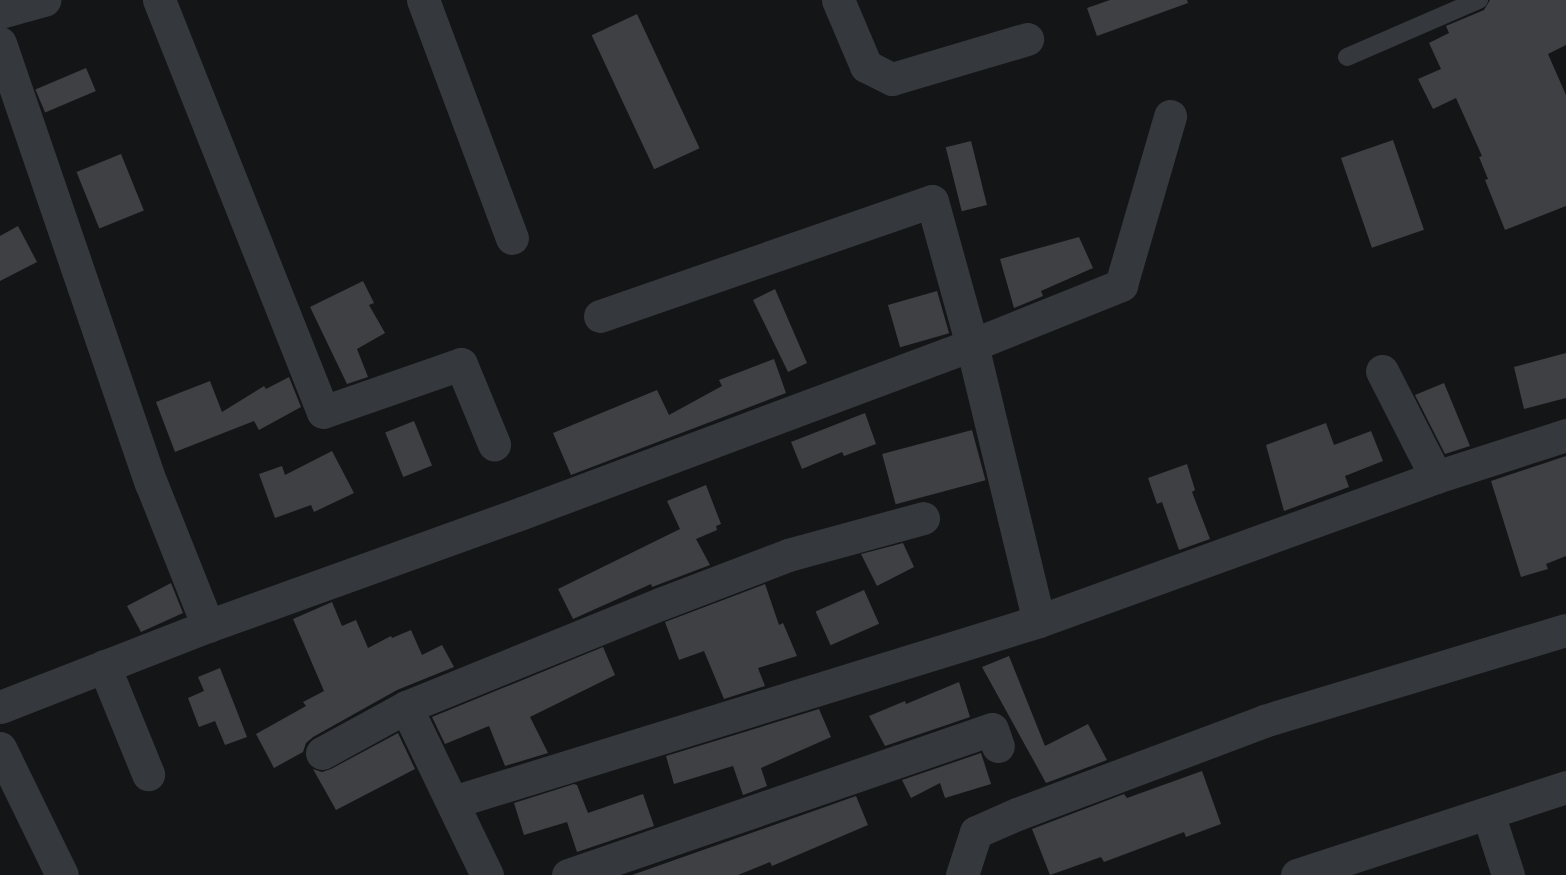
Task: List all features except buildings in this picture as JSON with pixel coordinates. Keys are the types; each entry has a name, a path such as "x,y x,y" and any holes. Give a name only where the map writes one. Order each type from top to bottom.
{"street":[{"path":"0,12 44,0"},
{"path":"159,0 323,412 462,364 494,444"},
{"path":"423,0 512,238"},
{"path":"838,0 866,66 892,79 1027,39"},
{"path":"0,43 151,483 208,626"},
{"path":"0,706 208,626 522,513 972,345 1121,285 1170,116"},
{"path":"600,316 932,201 972,345 1039,621"},
{"path":"1382,371 1436,477"},
{"path":"453,802 1039,621 1436,477 1566,435"},
{"path":"322,753 406,707 660,604 788,555 923,518"},
{"path":"962,875 976,832 1017,814 1264,721 1566,630"},
{"path":"104,666 148,774"},
{"path":"406,707 487,875"},
{"path":"568,875 993,729 998,746"},
{"path":"0,748 62,875"},
{"path":"1297,875 1566,787"},
{"path":"1488,813 1508,875"}],"lane":[{"path":"1347,57 1479,0"}]}
